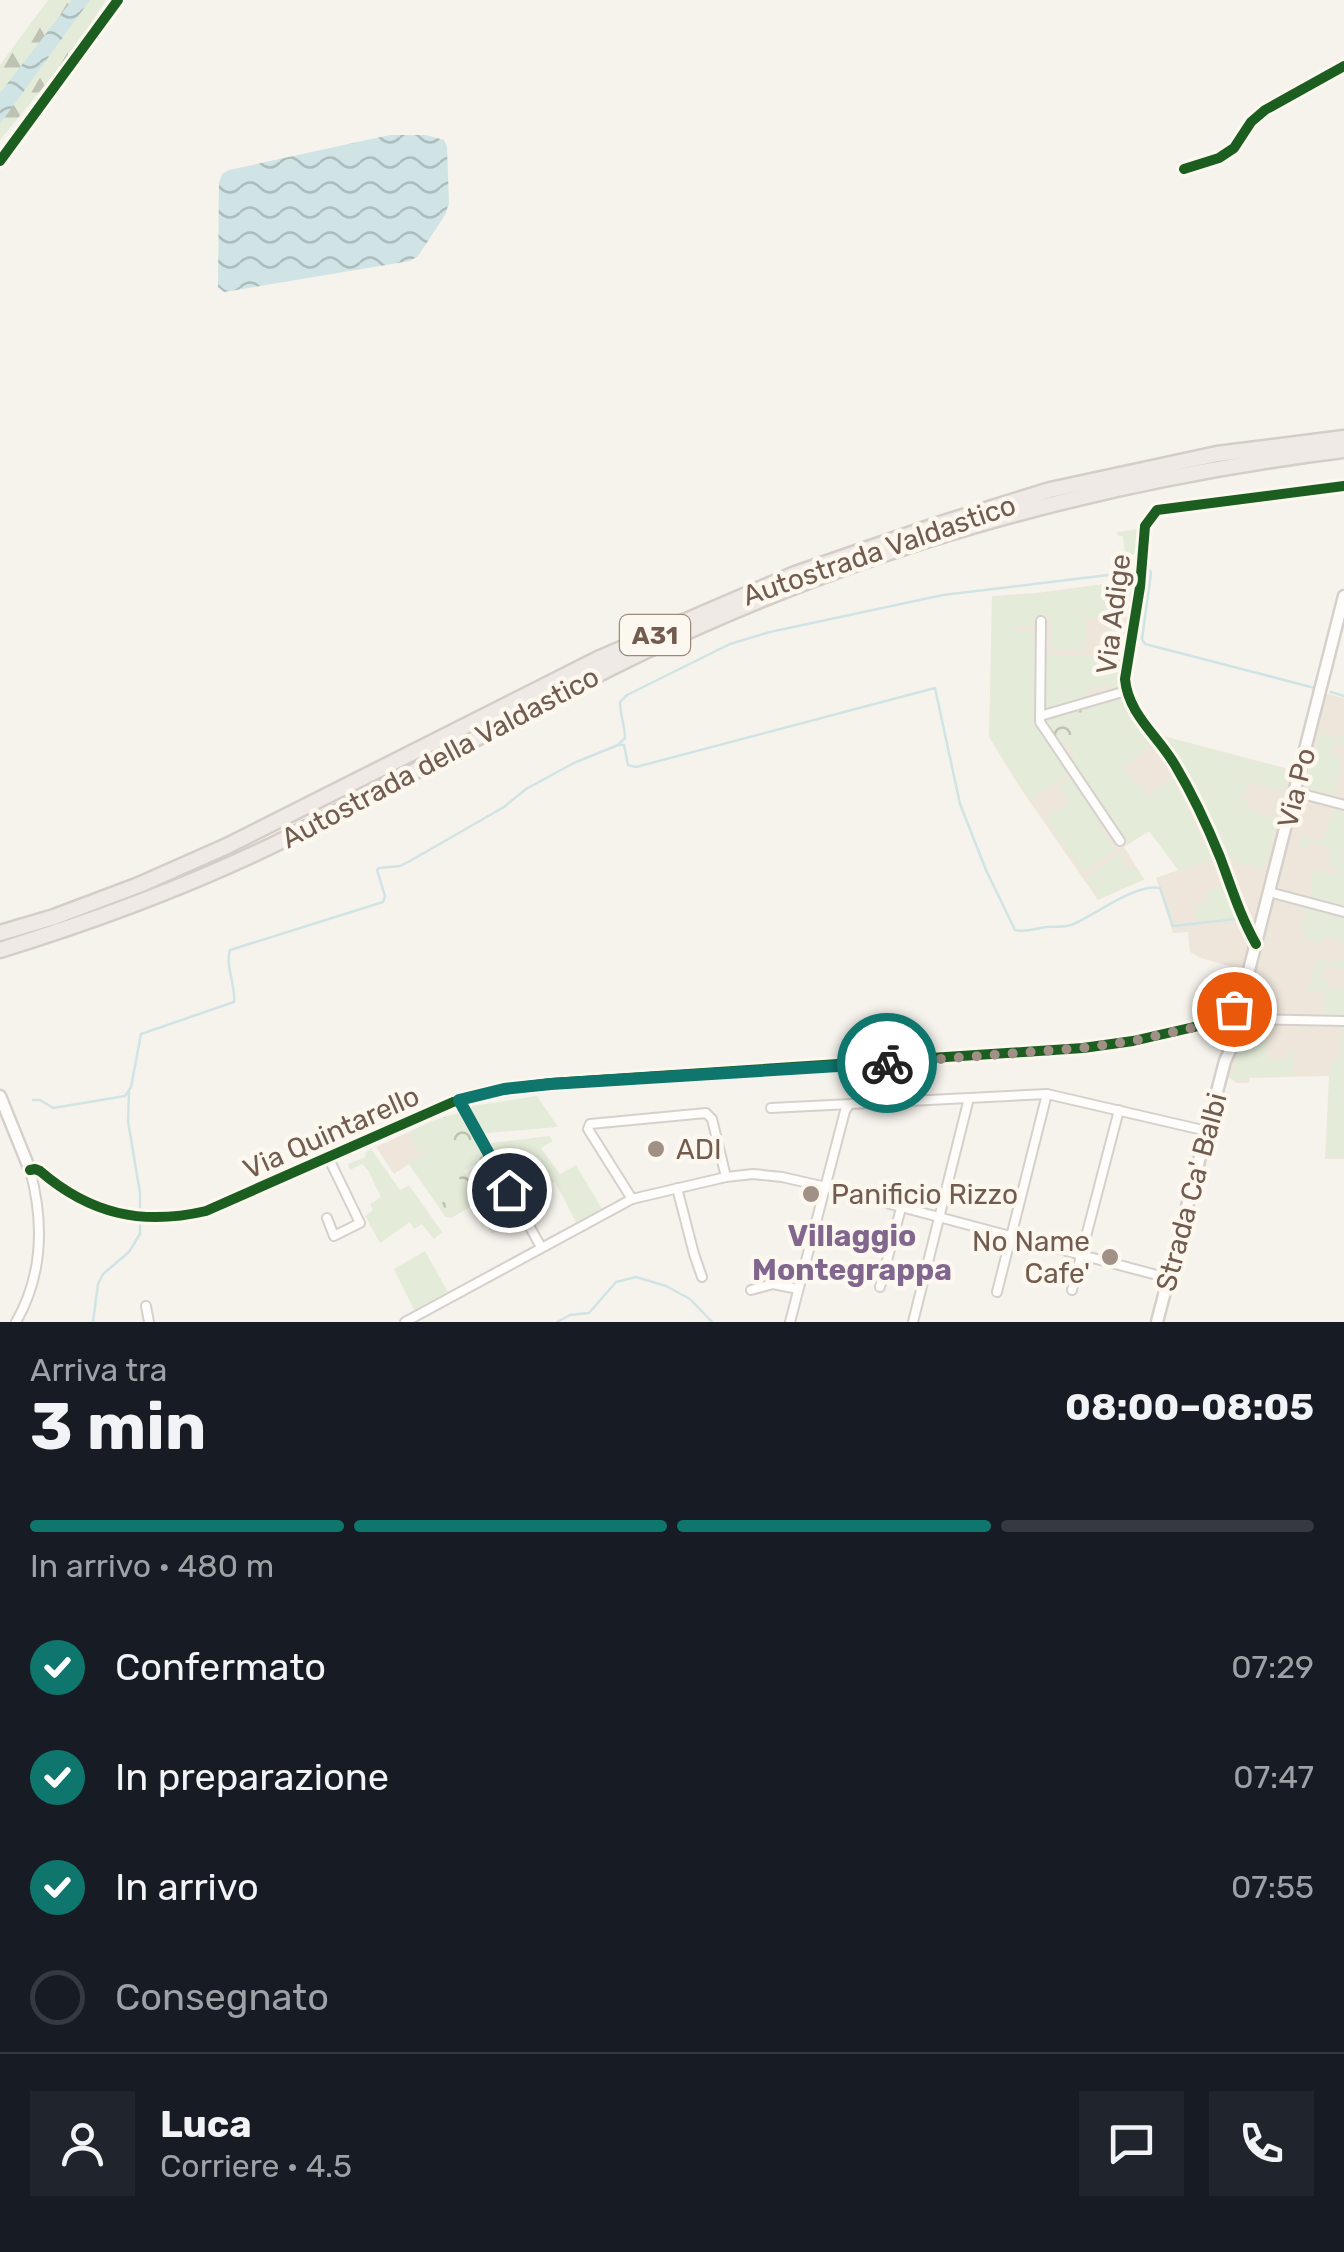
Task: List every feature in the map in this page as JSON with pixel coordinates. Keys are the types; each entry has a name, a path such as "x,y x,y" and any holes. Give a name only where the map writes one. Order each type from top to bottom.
{"highway":[{"name":"Autostrada Valdastico","path":"0,933 139,885 227,846 598,659 795,574 1050,490 1217,454 1344,438"},
{"name":"Autostrada della Valdastico","path":"0,950 100,918 233,863 328,818 556,695 734,611 818,577 946,534 1090,494 1206,470 1344,450"}],"street":[{"path":"1184,170 1219,158 1234,148 1250,122 1266,110 1344,66"},
{"name":"Via Adige","path":"1256,944 1244,925 1197,806 1168,754 1133,708 1126,690 1145,526 1156,510 1344,486"},
{"name":"Via Po","path":"1234,1025 1344,596"},
{"path":"1041,621 1040,723 1120,840"},
{"path":"1040,716 1126,690"},
{"path":"1295,792 1344,804"},
{"path":"1269,892 1344,912"},
{"path":"1223,1034 1230,1037 1234,1025 1257,1020 1344,1021"},
{"name":"Via Quintarello","path":"30,1170 40,1171 98,1208 143,1218 183,1217 206,1211 459,1100 504,1089 1083,1048 1200,1026 1234,1025"},
{"name":"Strada Ca' Balbi","path":"1157,1322 1234,1025"},
{"name":"Via Quintarello","path":"1200,1026 1223,1034"},
{"name":"Strada Ca' Balbi","path":"1223,1034 1225,1062"},
{"path":"771,1108 1047,1094 1207,1130"},
{"path":"997,1292 1047,1094"},
{"path":"0,1096 30,1170 38,1204 39,1252 33,1285 16,1322"},
{"path":"913,1322 969,1098"},
{"path":"459,1100 541,1247"},
{"path":"790,1322 849,1105"},
{"path":"1072,1290 1119,1110"},
{"path":"632,1199 588,1129 590,1124 710,1115 726,1177"},
{"path":"327,1218 334,1236 360,1223 329,1158"},
{"path":"405,1322 632,1199 753,1174 826,1187 1168,1278"},
{"path":"677,1188 702,1277"},
{"path":"880,1287 901,1208"},
{"path":"752,1290 773,1284 798,1289"},
{"path":"146,1306 149,1322"}],"shaded area":[{"path":"1141,579 1125,679 1130,701 1156,734 1300,772 1320,692 1344,698 1344,1159 1325,1159 1329,1076 1250,1078 1249,1083 1237,1083 1227,1076 1283,843 1249,972 1201,958 1190,952 1188,932 1173,933 1156,878 1178,870 1149,831 1124,847 1144,879 1098,900 989,737 992,596"},
{"path":"409,1132 419,1152 427,1152 394,1174 376,1147"}],"green space":[{"path":"48,0 106,0 76,47 0,140 0,65"},
{"path":"1117,532 1142,532 1142,553 1125,555 1123,536"},
{"path":"1136,580 1130,618 1086,618 1085,650 1051,649 1051,617 1036,617 1036,627 1014,626 1015,631 1035,632 1034,724 1068,774 1030,800 990,737 992,597"},
{"path":"1044,655 1123,657 1120,686 1114,689 1111,684 1086,691 1085,698 1046,709"},
{"path":"1123,696 1130,712 1154,742 1123,767 1134,784 1138,782 1148,795 1176,776 1190,801 1186,805 1204,846 1210,844 1215,858 1179,871 1149,831 1128,843 1069,757 1102,735 1084,709"},
{"path":"1084,709 1102,735 1074,754 1065,741 1059,744 1047,721"},
{"path":"1320,733 1340,738 1344,733 1344,746 1334,743 1331,754 1341,757 1334,795 1305,787"},
{"path":"1164,737 1289,770 1282,790 1244,781 1243,784 1247,785 1243,800 1249,802 1247,809 1278,820 1264,868 1227,860 1205,805"},
{"path":"1070,778 1101,820 1097,824 1116,850 1082,872 1046,818 1070,802 1058,786"},
{"path":"1333,809 1344,812 1344,907 1311,898 1313,870 1336,875 1338,869 1330,867 1330,847 1308,841 1305,849 1299,847 1302,836 1323,841"},
{"path":"1119,854 1130,870 1135,867 1144,880 1100,898 1086,878"},
{"path":"1226,888 1237,917 1198,923 1195,908 1210,902 1207,891"},
{"path":"1303,907 1344,917 1344,941 1323,936 1321,943 1305,939 1306,933 1301,931 1306,911"},
{"path":"1336,958 1344,961 1344,969 1323,965 1321,979 1328,981 1326,990 1344,988 1344,1017 1326,1016 1324,990 1308,992 1317,959 1334,963"},
{"path":"1341,1026 1344,1158 1326,1158 1331,1060 1340,1059"},
{"path":"1250,1028 1277,1029 1251,1030 1251,1037 1264,1037 1269,1059 1290,1058 1292,1045 1294,1076 1249,1077 1248,1081 1231,1078"},
{"path":"537,1096 558,1127 486,1133 469,1111 472,1106"},
{"path":"458,1113 487,1158 464,1171 481,1201 451,1218 445,1217 438,1206 463,1186 432,1121"},
{"path":"432,1121 464,1186 438,1206 408,1163 426,1152 419,1153 409,1132"},
{"path":"549,1136 553,1141 541,1148 560,1174 576,1165 602,1209 576,1222 555,1182 541,1189 544,1196 526,1206 522,1204 489,1147 491,1143"},
{"path":"371,1149 400,1190 409,1185 442,1232 434,1239 422,1224 414,1229 410,1222 380,1243 365,1216 373,1210 370,1204 381,1197 362,1164 350,1170 348,1164 365,1157"},
{"path":"505,1199 519,1219 492,1234 480,1213"},
{"path":"425,1251 448,1292 414,1310 394,1269"}],"water":[{"path":"72,0 90,0 0,124 0,93"},
{"path":"390,135 426,135 444,140 447,147 449,203 418,256 410,261 224,292 218,287 222,174"}],"waterway":[{"path":"33,1100 53,1108 125,1096 131,1087 141,1034 234,1002 230,950 383,902 379,868 410,861 504,807 526,789 618,745 625,738 620,702 627,695 730,644 770,632 943,595 1149,570 1142,639 1145,644 1315,688 1290,785"},
{"path":"620,745 624,745 628,765 636,767 935,688 960,804 1015,930 1071,925 1127,895 1150,888 1160,888 1173,926 1236,919"},
{"path":"1331,692 1344,696"},
{"path":"1273,852 1285,805"},
{"path":"129,1092 128,1121 140,1212"},
{"path":"93,1322 98,1284 103,1274 129,1252 140,1234 140,1220"},
{"path":"557,1322 570,1315 589,1313 616,1282 636,1277 690,1299 712,1322"}],"cycle path":[{"path":"0,161 118,0"},
{"path":"1184,169 1219,158 1234,148 1251,122 1265,110 1344,66"},
{"path":"1256,944 1194,799 1127,692 1125,679 1145,526 1157,510 1344,486"},
{"path":"30,1170 40,1171 78,1198 118,1213 183,1215 206,1211 453,1102 504,1089 1083,1048 1225,1020"}],"way so far":[{"path":"887,1063 1133,1041 1227,1019 1234,1009"}],"place":[{"name":"ADI","path":"656,1149"},
{"name":"Panificio Rizzo","path":"811,1194"},
{"name":"No Name Cafe'","path":"1110,1257"}],"district":[{"name":"Villaggio Montegrappa","path":"852,1253"}],"route":[{"path":"509,1190 459,1100 504,1089 551,1084 887,1063"}]}
